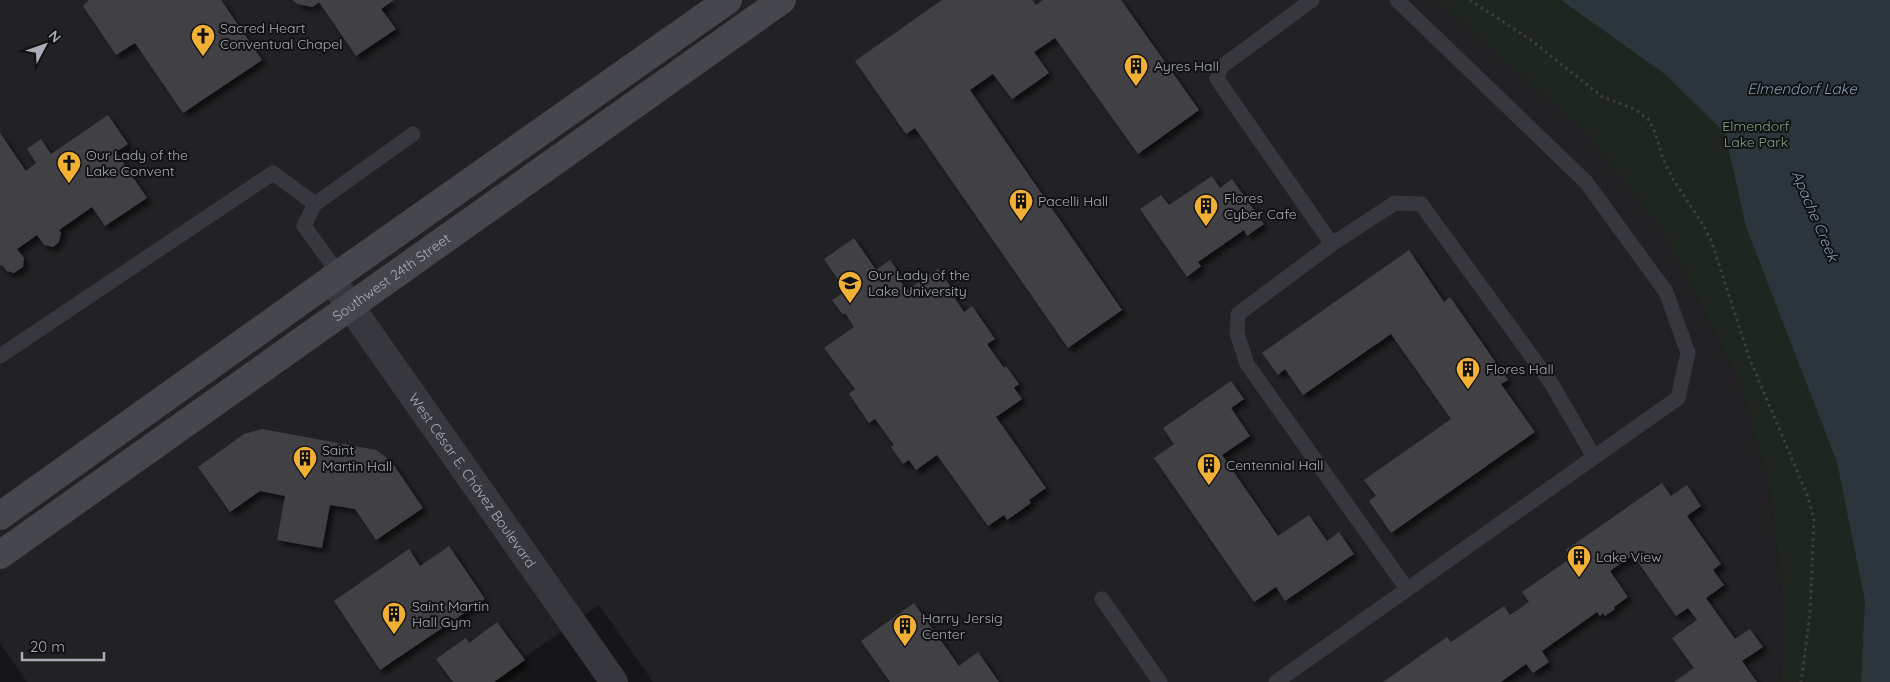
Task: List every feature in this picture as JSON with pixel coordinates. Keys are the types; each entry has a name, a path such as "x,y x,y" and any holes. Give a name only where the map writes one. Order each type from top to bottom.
{"main road":[{"path":"0,516 335,276 728,0"},
{"name":"Southwest 24th Street","path":"0,555 782,0"}],"street":[{"name":"West César E. Chávez Boulevard","path":"335,276 350,306 614,682"}],"lane":[{"path":"1312,0 1221,67 1217,79 1332,244"},
{"path":"1276,682 1678,398 1688,353 1666,292 1586,182 1397,0"},
{"path":"335,276 304,226 316,204 413,134"},
{"path":"0,356 273,173 316,204"},
{"path":"1407,589 1247,364 1237,333 1238,314 1332,244 1395,203 1421,204 1551,383 1594,457"},
{"path":"1102,599 1160,682"}],"path":[{"path":"1470,0 1531,40 1601,96 1636,110 1648,119 1655,132 1663,159 1673,179 1711,240 1749,357 1808,497 1814,520 1810,614 1801,682"}],"shaded area":[{"name":"Our Lady of the Lake University","path":"0,0 1435,0 1583,130 1660,227 1739,380 1770,492 1784,615 1780,682 653,682 599,605 490,682 27,682 0,643"}],"green space":[{"name":"Elmendorf Lake Park","path":"1435,0 1890,0 1890,682 1780,682 1784,615 1770,492 1739,380 1660,227 1583,130"}],"water":[{"name":"Elmendorf Lake","path":"1561,0 1890,0 1890,682 1861,682 1865,601 1837,462 1746,227 1725,133 1666,75"}],"building":[{"name":"Sacred Heart Conventual Chapel","path":"89,0 221,0 262,60 183,113 135,43 116,55 83,6"},
{"path":"293,0 394,0 381,9 396,29 356,56 319,2 313,7 297,4"},
{"path":"942,0 1032,0 1036,5 1043,0 1121,0 1199,110 1138,154 1055,38 1034,52 1049,73 1012,99 993,74 970,90 1122,310 1068,348 915,128 906,134 855,61"},
{"name":"Our Lady of the Lake Convent","path":"108,115 128,144 116,152 147,198 105,226 92,207 59,230 61,233 59,242 53,247 44,245 37,235 17,249 24,258 23,267 14,273 7,271 2,265 0,266 0,133 26,171 36,163 27,149 41,139 51,154"},
{"name":"Flores Cyber Cafe","path":"1212,176 1220,188 1232,179 1264,224 1247,236 1244,230 1198,262 1201,266 1187,277 1140,209 1161,195 1169,205"},
{"path":"854,238 876,270 890,260 902,277 899,279 907,290 938,269 964,312 972,306 995,339 987,344 1004,368 1006,366 1019,384 1014,388 1022,399 996,417 1046,488 1029,500 1031,503 1007,520 1004,515 988,526 937,455 916,470 909,460 903,464 891,447 894,445 875,419 869,423 849,394 855,389 824,348 854,327 845,313 843,315 832,300 846,291 824,259"},
{"name":"Flores Hall","path":"1409,250 1444,302 1450,297 1508,380 1501,384 1535,432 1391,533 1369,501 1376,496 1364,480 1451,419 1391,334 1303,395 1285,369 1278,375 1262,353"},
{"name":"Centennial Hall","path":"1231,381 1244,399 1231,408 1250,436 1222,455 1278,536 1309,515 1327,541 1339,532 1354,554 1285,601 1276,587 1254,602 1154,458 1174,444 1163,428"},
{"name":"Saint Martin Hall","path":"262,429 376,450 391,461 423,508 376,540 355,509 330,505 322,548 277,540 285,496 260,491 230,512 198,467 244,434"},
{"name":"Lake View","path":"1662,483 1671,496 1687,485 1701,506 1687,516 1721,564 1713,570 1724,585 1706,598 1735,639 1750,629 1763,647 1742,661 1757,682 1674,682 1694,668 1672,638 1697,620 1688,608 1676,616 1633,555 1610,571 1628,597 1605,616 1603,613 1600,616 1597,612 1542,651 1549,662 1533,673 1526,664 1501,682 1383,682 1447,637 1451,642 1504,606 1510,615 1529,602 1522,592 1571,558 1566,550"},
{"name":"Saint Martin Hall Gym","path":"449,546 485,599 380,670 334,601 409,549 420,566"},
{"name":"Harry Jersig Center","path":"914,603 959,666 978,652 999,682 890,682 861,641"},
{"path":"497,622 525,660 494,682 453,682 436,659 466,638 469,643"}],"place":[{"name":"Sacred Heart Conventual Chapel","path":"203,57"},
{"name":"Ayres Hall","path":"1136,87"},
{"name":"Our Lady of the Lake Convent","path":"69,184"},
{"name":"Pacelli Hall","path":"1021,222"},
{"name":"Flores Cyber Cafe","path":"1206,227"},
{"name":"Our Lady of the Lake University","path":"850,304"},
{"name":"Flores Hall","path":"1468,390"},
{"name":"Saint Martin Hall","path":"305,479"},
{"name":"Centennial Hall","path":"1209,486"},
{"name":"Lake View","path":"1579,578"},
{"name":"Saint Martin Hall Gym","path":"394,635"},
{"name":"Harry Jersig Center","path":"905,647"}],"water label":[{"name":"Apache Creek","path":"1815,216"}]}
